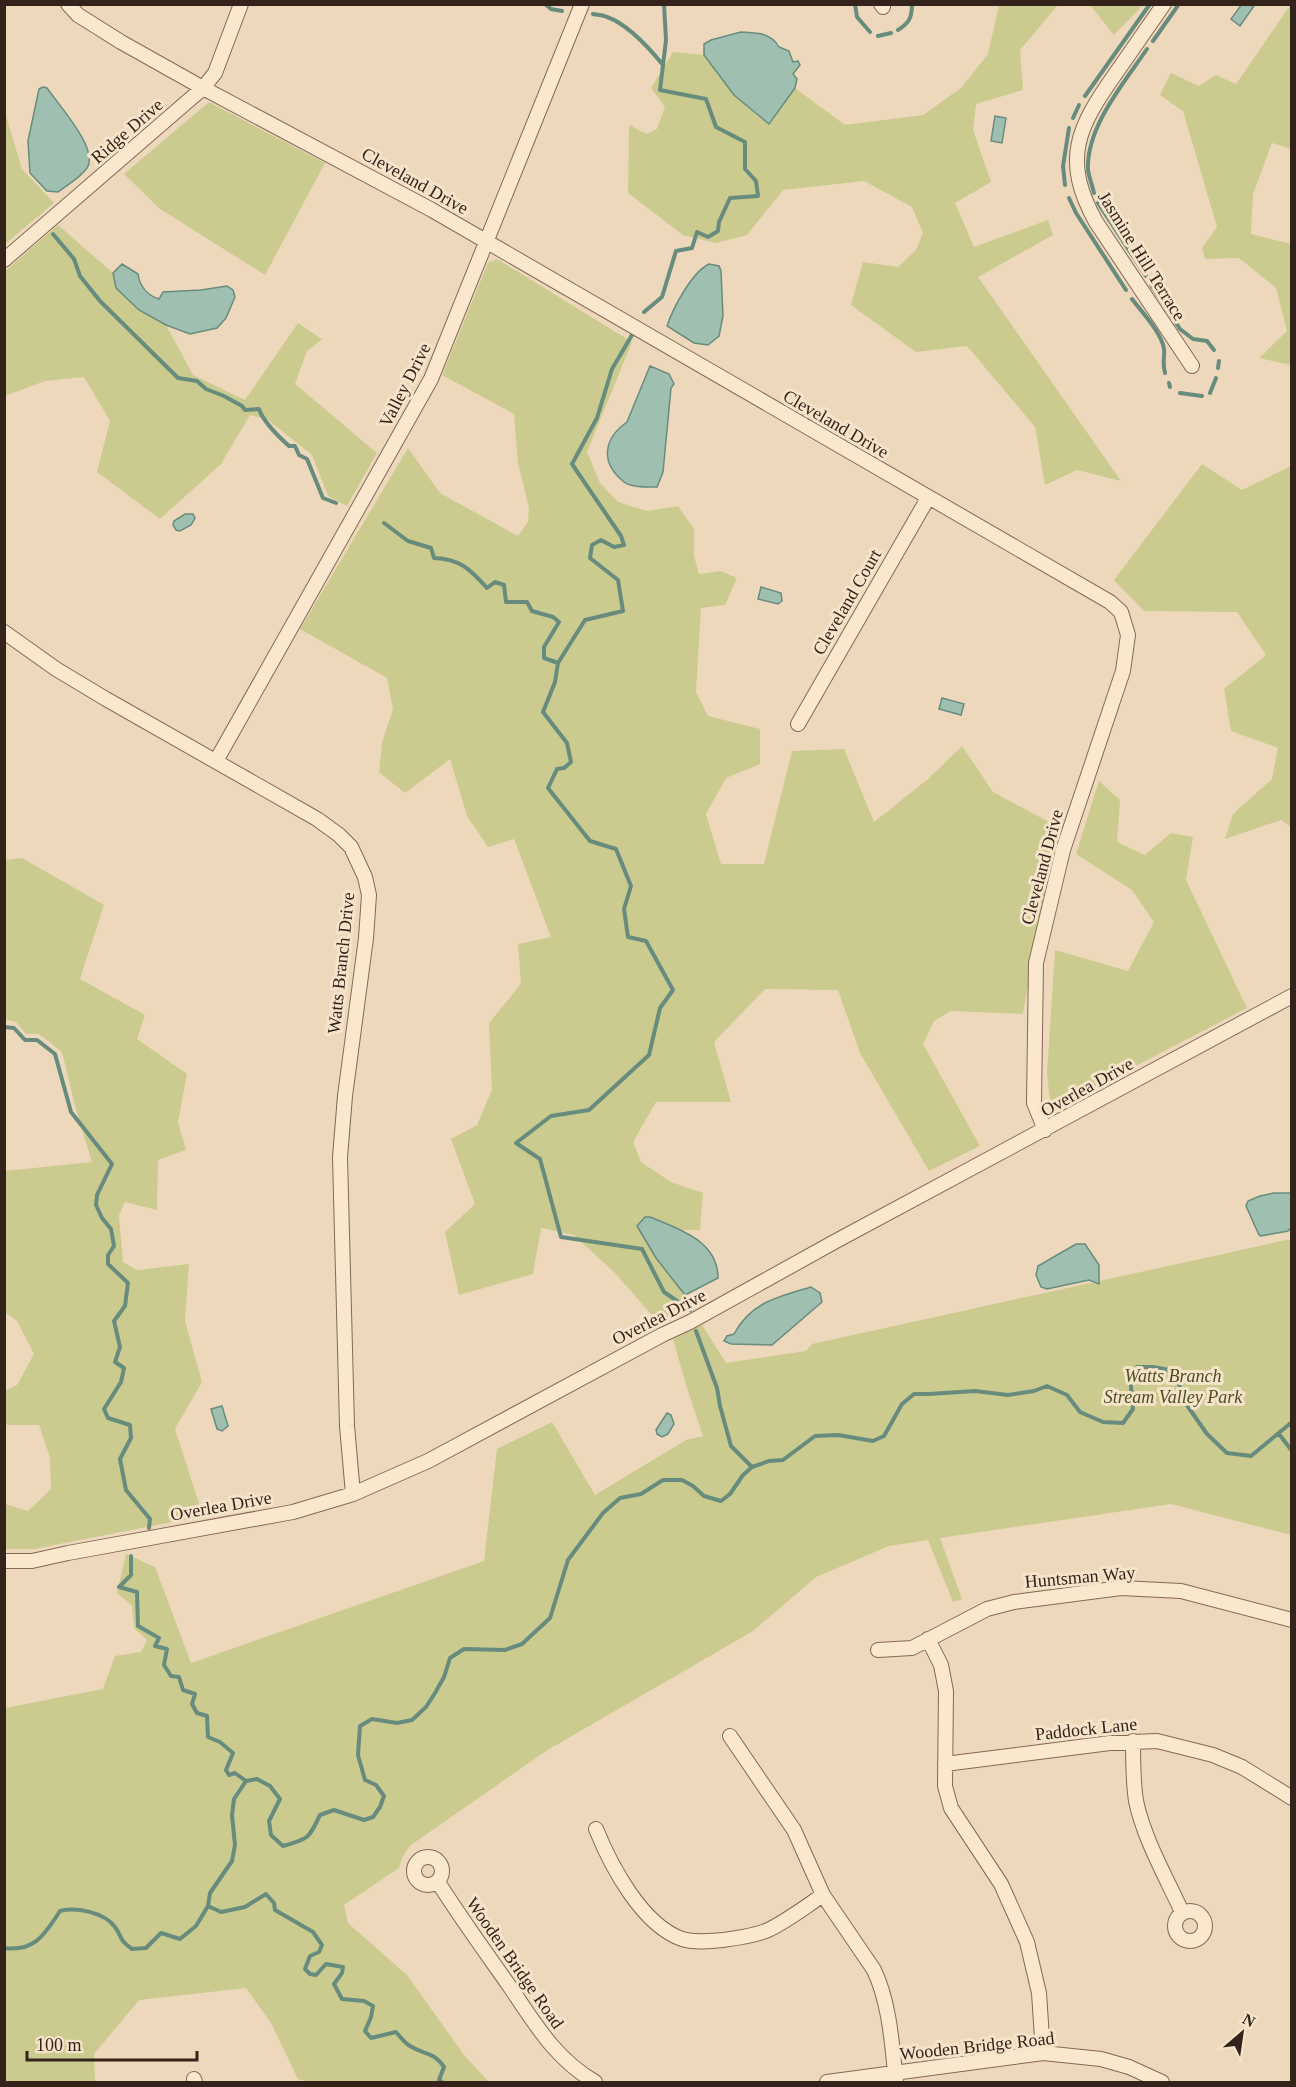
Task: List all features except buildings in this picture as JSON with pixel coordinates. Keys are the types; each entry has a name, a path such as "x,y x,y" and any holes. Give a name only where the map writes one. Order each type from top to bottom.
{"street":[{"name":"Cleveland Drive","path":"68,4 78,15 95,26 203,88 376,179 487,242 1110,602 1121,612 1128,635 1123,671 1063,850 1036,963 1034,1103 1045,1130"},
{"name":"Ridge Drive","path":"4,260 203,88 214,73 241,4"},
{"name":"Valley Drive","path":"216,761 431,379 582,4"},
{"name":"Jasmine Hill Terrace","path":"1164,4 1093,106 1079,140 1076,167 1085,202 1096,222 1192,366"},
{"name":"Cleveland Court","path":"798,724 928,498"},
{"name":"Watts Branch Drive","path":"4,632 56,669 317,819 351,847 360,863 369,895 340,1157 347,1426 353,1494"},
{"name":"Overlea Drive","path":"4,1561 32,1561 293,1512 353,1494 429,1461 1292,996"},
{"name":"Huntsman Way","path":"878,1650 912,1648 987,1610 1014,1602 1121,1588 1181,1591 1292,1620"},
{"path":"928,1639 941,1665 946,1691 945,1786 951,1808 1001,1884 1027,1942 1039,1993 1043,2053"},
{"path":"730,1736 794,1830 823,1896 868,1959 879,1981 887,2011 896,2078"},
{"path":"1133,1741 1134,1784 1142,1822 1182,1912"},
{"name":"Paddock Lane","path":"945,1764 1133,1741 1157,1741 1213,1755 1242,1767 1292,1798"},
{"path":"596,1829 609,1861 648,1916 663,1930 682,1939 695,1942 738,1938 768,1930 823,1896"},
{"name":"Wooden Bridge Road","path":"438,1882 555,2051 578,2072 595,2082"},
{"name":"Wooden Bridge Road","path":"827,2082 896,2078 1043,2053 1101,2059 1129,2067 1162,2082"}],"green space":[{"path":"1291,4 1291,149 1272,143 1253,194 1251,234 1291,244 1291,365 1259,358 1287,331 1276,288 1239,258 1205,259 1202,248 1217,227 1183,111 1160,95 1171,73 1199,86 1216,75 1236,84"},
{"path":"999,5 1058,5 1020,50 1023,90 976,104 973,130 991,182 955,203 974,247 1048,220 1053,235 978,277 1121,481 1077,470 1045,485 1035,427 967,346 916,352 851,305 863,262 898,267 916,250 923,233 912,207 864,181 783,190 747,235 716,243 683,235 628,193 629,125 647,134 657,129 665,107 651,88 673,52 704,55 734,95 769,124 795,88 845,125 923,115 961,88 988,54"},
{"path":"1090,5 1140,5 1141,7 1114,35"},
{"path":"209,102 325,163 265,275 160,209 124,174"},
{"path":"4,109 22,169 54,203 5,244"},
{"path":"58,225 113,273 116,288 139,310 166,325 193,375 245,400 298,323 322,339 307,351 295,384 377,453 347,506 328,496 312,455 267,419 250,415 221,464 160,519 97,472 110,421 84,377 45,381 5,396 5,271"},
{"path":"497,259 632,342 587,452 600,483 618,502 647,511 678,506 694,529 694,556 699,574 721,571 737,578 725,605 701,608 696,692 708,716 760,729 760,764 726,778 706,814 721,864 764,864 792,751 844,749 874,822 928,779 962,746 993,792 1047,821 1051,856 1023,1014 951,1011 934,1021 923,1044 980,1146 929,1171 860,1053 838,990 765,989 714,1042 731,1102 656,1102 633,1142 641,1162 671,1182 703,1193 700,1230 682,1230 650,1217 656,1258 685,1295 681,1315 659,1323 615,1273 574,1235 541,1228 533,1274 459,1295 445,1232 475,1204 451,1139 477,1125 492,1090 489,1023 521,984 518,944 551,937 514,839 488,847 467,816 450,759 405,793 379,772 382,743 393,709 387,678 300,629 408,448 440,493 518,536 528,522 529,508 518,463 514,414 442,375 488,263"},
{"path":"1202,464 1242,490 1291,466 1291,827 1281,820 1225,839 1233,814 1272,779 1278,748 1231,731 1224,689 1266,655 1237,612 1144,611 1114,580"},
{"path":"1099,781 1120,800 1117,842 1145,855 1171,833 1193,837 1186,880 1247,1008 1061,1105 1050,1101 1047,1074 1055,950 1128,971 1154,922 1132,890 1076,854"},
{"path":"22,858 104,905 80,979 145,1015 137,1039 187,1074 178,1122 186,1150 158,1160 157,1210 125,1202 119,1215 123,1262 137,1270 189,1264 185,1321 202,1382 175,1429 203,1516 34,1549 5,1549 5,1504 28,1511 51,1489 50,1457 39,1425 7,1425 5,1421 5,1391 17,1385 34,1354 17,1321 5,1312 5,1171 92,1162 62,1052 39,1034 26,1034 16,1022 5,1019 5,860"},
{"name":"Watts Branch Stream Valley Park","path":"1291,1239 1291,1535 1171,1504 940,1538 962,1599 953,1602 928,1540 889,1546 816,1577 753,1631 546,1751 411,1845 403,1856 399,1868 344,1905 348,1923 407,1975 464,2055 489,2082 308,2082 298,2079 271,2023 246,1988 139,2000 94,2054 95,2082 5,2082 5,1708 103,1689 115,1656 141,1652 147,1640 134,1628 132,1606 117,1593 126,1554 155,1567 191,1663 484,1561 497,1449 552,1422 595,1495 686,1440 703,1436 673,1339 702,1325 726,1363 806,1351 812,1344"}],"shaded area":[{"path":"1242,4 1254,6 1240,26 1231,19"},
{"path":"741,32 757,33 772,38 779,47 789,51 793,62 798,61 800,65 793,74 797,79 795,88 769,124 734,95 704,55 704,44"},
{"path":"47,88 76,127 88,150 87,168 58,192 47,191 30,173 28,141 39,89"},
{"path":"995,116 1006,118 1002,143 991,141"},
{"path":"122,264 138,274 144,289 159,299 163,292 227,286 233,290 235,297 226,318 217,328 190,334 166,325 139,310 116,288 113,273"},
{"path":"709,264 719,266 721,271 723,316 719,336 708,345 694,343 667,326 678,301 690,282"},
{"path":"650,366 669,374 674,384 671,388 663,472 657,487 627,484 616,475 608,459 609,443 627,422"},
{"path":"185,514 193,514 195,518 191,525 180,531 176,530 173,525 174,521"},
{"path":"761,587 781,593 782,601 778,604 758,599"},
{"path":"942,698 964,704 961,715 939,709"},
{"path":"1274,1193 1291,1193 1291,1228 1288,1231 1261,1236 1246,1206 1248,1201"},
{"path":"645,1217 673,1226 695,1238 711,1255 716,1265 718,1278 685,1295 656,1258 637,1226"},
{"path":"1076,1244 1085,1244 1099,1265 1099,1284 1089,1280 1047,1289 1041,1287 1036,1275 1038,1266"},
{"path":"811,1287 820,1293 822,1302 772,1345 731,1344 724,1341 727,1336 734,1334 749,1315 766,1302"},
{"path":"222,1406 228,1426 222,1431 217,1429 211,1409"},
{"path":"667,1413 671,1415 674,1424 668,1434 662,1437 657,1434 656,1430"}],"waterway":[{"path":"545,4 551,9 562,11"},
{"path":"644,312 662,297 676,251 692,248 697,232 708,237 718,231 719,222 730,198 758,196 756,181 745,169 745,142 716,127 706,99 660,90 666,40 664,4"},
{"path":"855,4 857,17 870,32"},
{"path":"898,30 909,20 912,4"},
{"path":"1085,96 1150,4"},
{"path":"1153,41 1179,4"},
{"path":"593,14 605,16 622,25 663,65"},
{"path":"878,36 891,33"},
{"path":"1094,193 1088,170 1093,138 1108,106 1147,49"},
{"path":"1073,118 1079,105"},
{"path":"1065,185 1063,166 1069,128"},
{"path":"1069,198 1076,213 1126,290"},
{"path":"1098,203 1146,276"},
{"path":"53,234 74,259 80,276 100,301 178,378 197,381 206,389 224,396 245,410 259,409 276,434 289,446 295,446 299,455 307,459 323,498 336,503"},
{"path":"1151,285 1180,329 1193,339 1207,341 1214,350"},
{"path":"1132,299 1155,329 1162,343 1165,373"},
{"path":"632,335 612,369 597,418 572,464 621,536 624,545 614,547 601,540 592,545 590,558 618,580 623,611 585,620 558,663 555,682 543,712 567,743 571,762 564,768 557,769 548,788 590,841 616,849 631,886 624,909 628,937 646,941 673,990 660,1008 649,1055 589,1110 551,1116 516,1143 540,1159 561,1237 642,1249 664,1292 690,1310"},
{"path":"1218,368 1219,361"},
{"path":"1210,393 1216,378"},
{"path":"1169,383 1170,387"},
{"path":"1180,393 1202,396"},
{"path":"384,523 408,541 431,548 434,558 451,560 464,566 487,588 495,582 504,585 506,602 527,602 532,611 553,617 559,622 544,647 544,658 558,663"},
{"path":"4,1027 14,1028 25,1040 37,1040 55,1054 71,1112 112,1164 97,1195 96,1205 102,1218 111,1229 114,1246 108,1255 108,1264 128,1283 125,1306 114,1321 120,1347 115,1362 124,1368 121,1382 104,1409 108,1418 130,1425 131,1438 120,1459 126,1490 150,1519 149,1528"},
{"path":"696,1331 717,1388 731,1446 752,1467"},
{"path":"4,1948 24,1947 38,1940 60,1911 67,1910 82,1910 104,1918 115,1927 123,1941 132,1949 146,1948 161,1933 180,1939 196,1926 208,1906 210,1893 232,1861 235,1845 232,1815 234,1799 246,1781 257,1779 270,1786 280,1799 269,1821 271,1835 283,1846 307,1837 320,1815 334,1810 364,1820 373,1817 384,1796 376,1785 365,1780 358,1755 360,1726 372,1719 397,1723 412,1720 426,1707 435,1693 444,1677 450,1658 464,1649 505,1650 522,1644 550,1618 568,1560 603,1513 620,1498 641,1494 663,1480 682,1480 704,1496 721,1501 730,1494 743,1475 752,1467 769,1461 783,1460 815,1436 838,1435 873,1441 884,1436 902,1404 914,1394 975,1391 1008,1395 1034,1391 1047,1386 1067,1395 1080,1412 1103,1422 1123,1423 1133,1409 1130,1376 1137,1367 1175,1371 1184,1401 1207,1434 1227,1453 1251,1456 1292,1422"},
{"path":"1279,1434 1292,1451"},
{"path":"131,1556 131,1575 119,1587 137,1592 138,1626 159,1638 155,1646 167,1649 164,1665 171,1676 179,1677 183,1690 195,1694 192,1704 197,1713 207,1716 208,1737 220,1742 233,1753 226,1770 229,1775 235,1773 246,1781"},
{"path":"208,1906 221,1912 245,1907 266,1894 274,1903 275,1910 313,1932 322,1945 319,1952 310,1956 305,1969 310,1974 316,1975 326,1964 343,1967 342,1973 334,1984 342,1999 364,2001 373,2006 365,2031 371,2038 396,2032 408,2045 440,2062 444,2067 439,2080 442,2082"}]}
